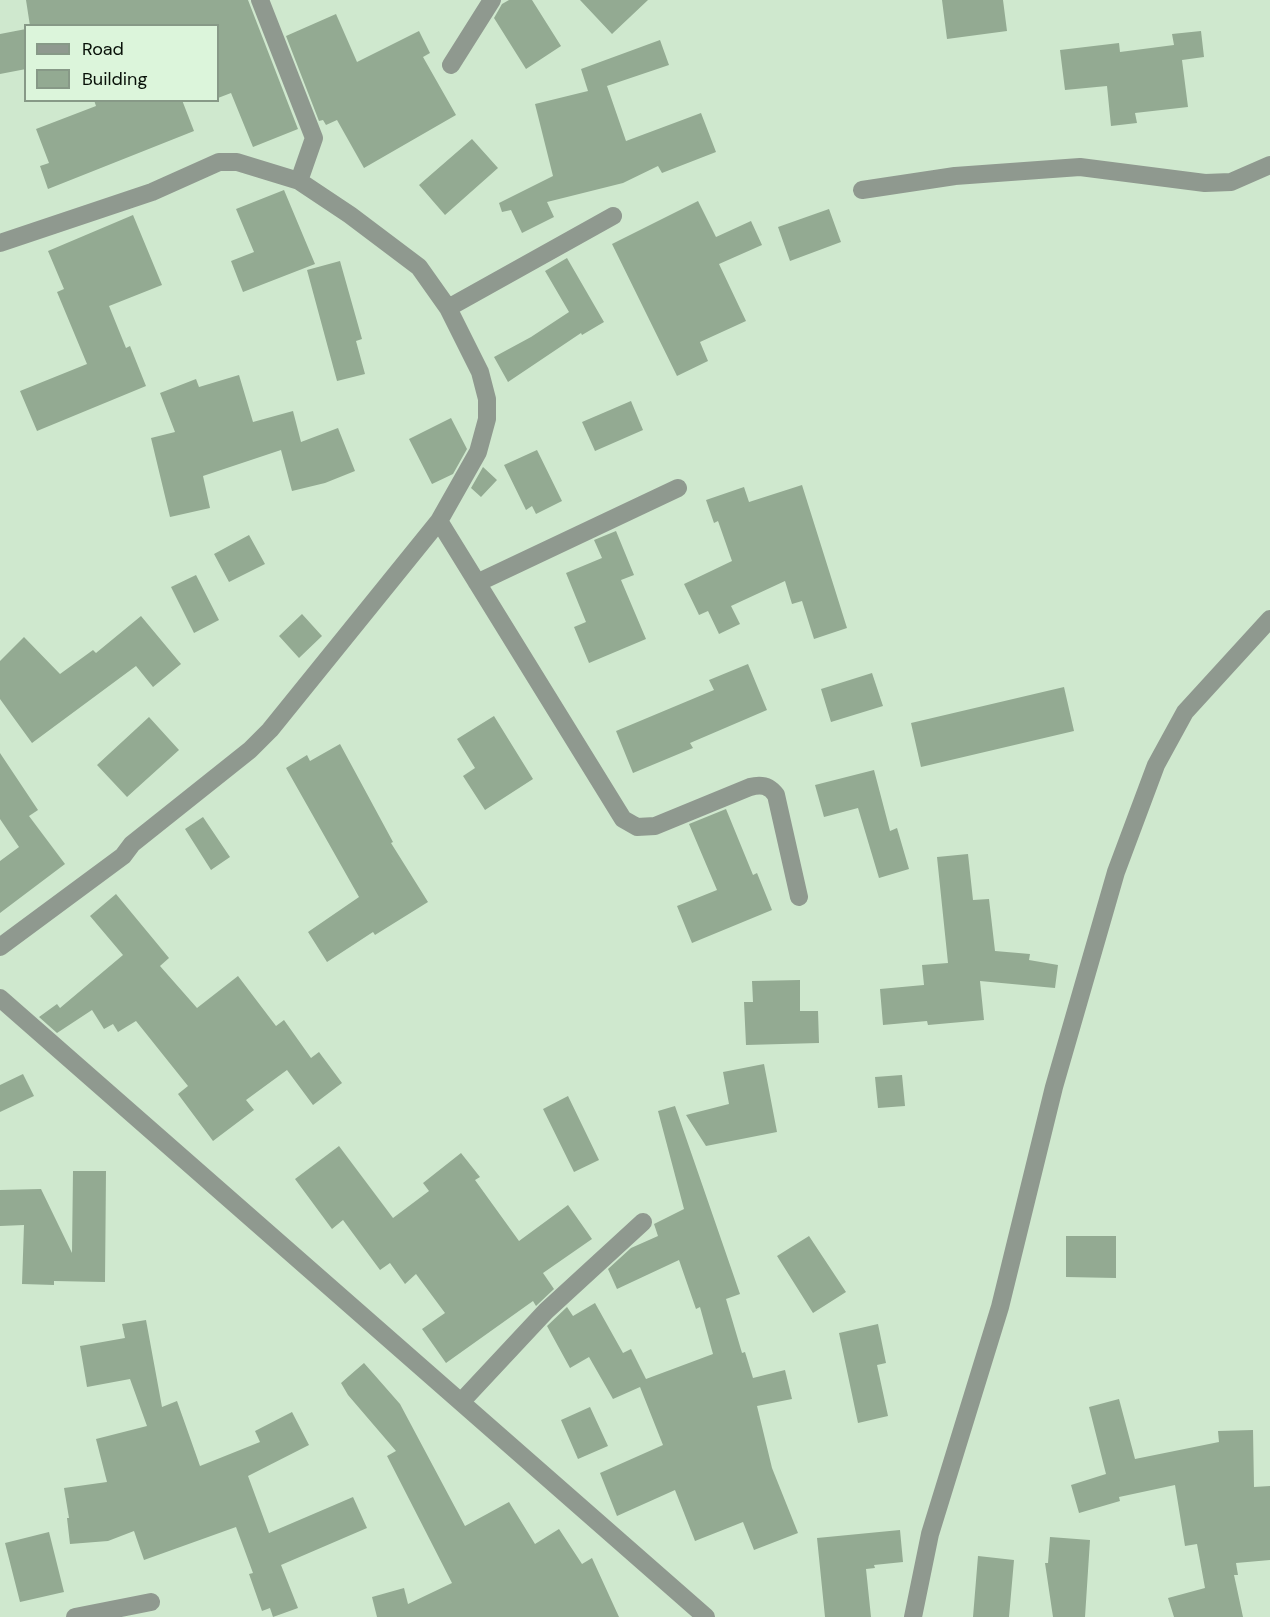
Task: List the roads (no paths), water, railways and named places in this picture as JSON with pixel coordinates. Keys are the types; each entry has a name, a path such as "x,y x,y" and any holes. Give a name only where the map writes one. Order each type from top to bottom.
{"street":[{"path":"260,0 314,138 298,181"},
{"path":"451,65 492,0"},
{"path":"0,243 152,192 219,162 237,162 298,181 350,215 419,267 448,308 480,372 487,399 487,419 478,452 438,521 294,702 250,750 132,844 123,856 0,947"},
{"path":"862,190 955,176 1080,167 1205,183 1231,182 1270,165"},
{"path":"448,308 614,216"},
{"path":"477,583 678,488"},
{"path":"438,521 623,819 637,827 655,826 750,787 766,786 776,795 800,897"},
{"path":"913,1617 930,1534 1000,1307 1054,1087 1116,872 1156,765 1185,712 1270,619"},
{"path":"0,998 704,1616"},
{"path":"461,1402 546,1311 642,1222"},
{"path":"75,1617 151,1602"}]}
